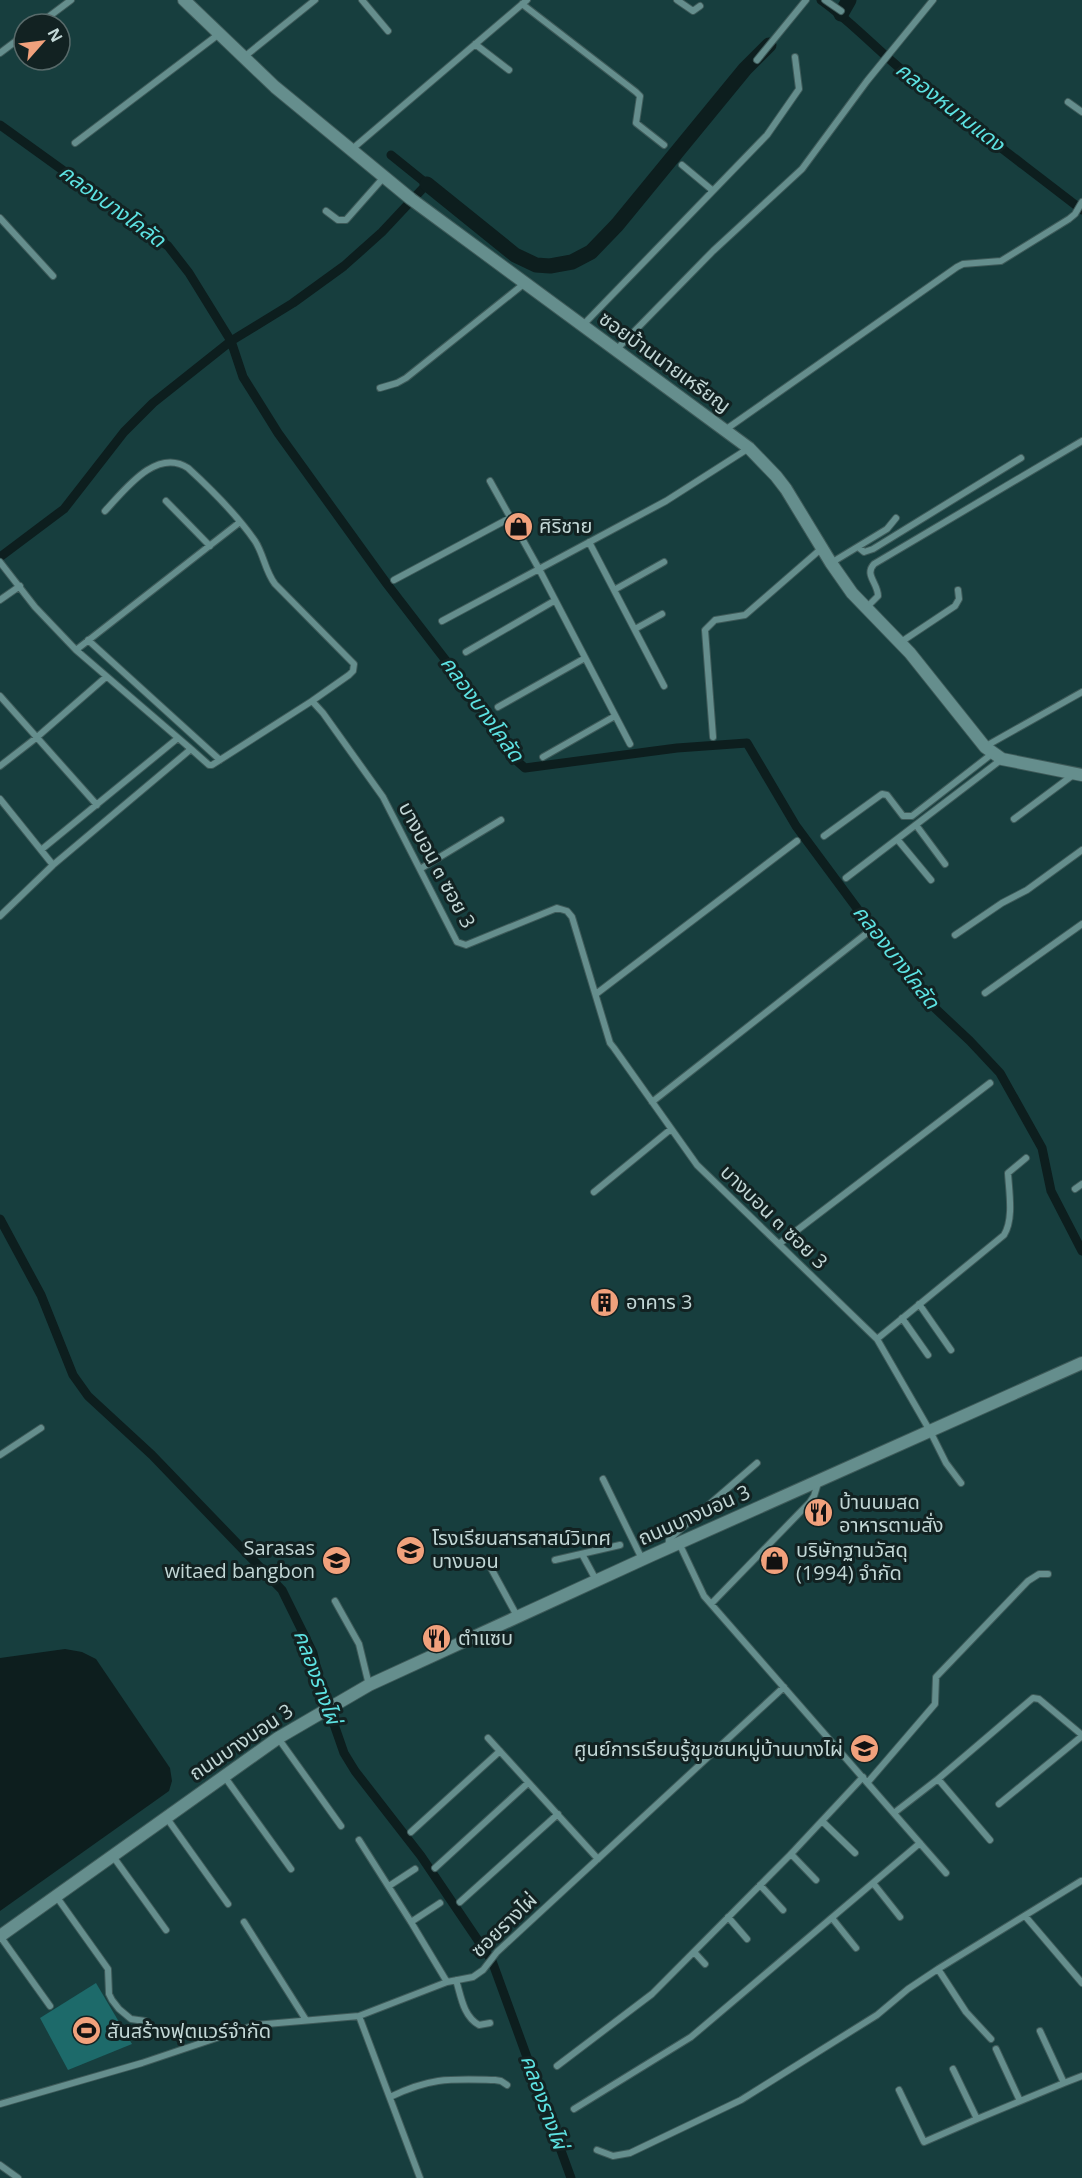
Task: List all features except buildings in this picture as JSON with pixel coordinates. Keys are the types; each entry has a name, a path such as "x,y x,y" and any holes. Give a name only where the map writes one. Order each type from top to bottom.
{"main road":[{"name":"ซอยบ้านนายเหรียญ","path":"184,0 275,87 411,199 749,448 781,482 852,593 901,642 994,753"},
{"path":"994,753 1079,774"},
{"name":"ถนนบางบอน 3","path":"0,1936 278,1738 369,1685 1082,1363"}],"street":[{"path":"55,12 71,0"},
{"path":"243,57 315,0"},
{"path":"362,0 388,31"},
{"path":"677,0 690,11 700,6"},
{"path":"757,60 805,0"},
{"path":"825,0 841,11"},
{"path":"615,350 713,251 802,170 933,0"},
{"path":"351,150 524,2 640,96 641,103 636,123 664,145"},
{"path":"75,143 219,34"},
{"path":"475,44 509,70"},
{"path":"582,326 767,135 799,88 795,57"},
{"path":"1068,102 1082,112"},
{"path":"682,165 712,190"},
{"path":"326,211 338,220 346,220 384,177"},
{"path":"724,431 957,267 963,264 1001,261 1075,214 1082,202"},
{"path":"0,218 53,276"},
{"path":"380,388 406,378 525,283"},
{"path":"867,607 878,596 879,591 870,573 870,568 874,564 1082,441"},
{"path":"442,621 666,501 749,448"},
{"path":"858,547 864,552 873,549 1021,458"},
{"path":"0,562 35,607 76,650 210,765 312,701 353,671 354,664 275,584 266,570 256,542 240,522 182,463 157,465 145,472 134,480 105,511"},
{"path":"490,481 539,569 630,744"},
{"path":"166,501 210,546"},
{"path":"394,580 510,518"},
{"path":"831,563 887,529 896,518"},
{"path":"76,650 240,522"},
{"path":"589,542 664,686"},
{"path":"713,738 705,630 715,620 745,615 822,547"},
{"path":"614,590 664,562"},
{"path":"0,600 20,586"},
{"path":"901,642 955,606 959,599 958,590"},
{"path":"466,652 554,601"},
{"path":"634,629 662,614"},
{"path":"88,640 220,760"},
{"path":"498,707 585,658"},
{"path":"0,766 106,677"},
{"path":"824,836 882,794 887,795 903,816 912,816 994,753 1082,692"},
{"path":"0,696 97,805"},
{"name":"บางบอน ๓ ซอย 3","path":"312,701 323,712 383,797 455,938 461,944 470,944 557,908 567,911 572,917 610,1042 697,1165 877,1339 946,1463 961,1483"},
{"path":"543,758 615,716"},
{"path":"41,850 178,738"},
{"path":"0,916 53,865 191,748"},
{"path":"846,878 916,825 994,753"},
{"path":"1014,819 1079,774"},
{"path":"0,798 53,865"},
{"path":"420,869 501,820"},
{"path":"916,825 945,864"},
{"path":"897,839 931,880"},
{"path":"596,994 797,841"},
{"path":"955,935 1002,903 1027,890 1082,850"},
{"path":"985,993 1082,924"},
{"path":"652,1102 867,933"},
{"path":"779,1244 990,1083"},
{"path":"594,1192 671,1129"},
{"path":"877,1339 1004,1235 1009,1219 1008,1173 1026,1158"},
{"path":"1075,1189 1082,1184"},
{"path":"918,1304 951,1350"},
{"path":"902,1318 928,1355"},
{"path":"0,1455 42,1428"},
{"path":"757,1463 669,1540 704,1596 946,1873"},
{"path":"603,1479 643,1560"},
{"path":"711,1604 810,1502 818,1482"},
{"path":"555,1560 620,1545"},
{"path":"582,1554 596,1581"},
{"path":"486,1559 518,1617"},
{"path":"557,2066 652,1994 694,1952 865,1780 935,1704 936,1677 1028,1581 1039,1574 1048,1574"},
{"path":"335,1601 359,1644 369,1685"},
{"name":"ซอยรางไผ่","path":"0,2104 142,2063 244,2028 359,2016 447,1982 473,1977 483,1970 497,1952 784,1687"},
{"path":"894,1813 1034,1698 1039,1699 1082,1735 999,1804"},
{"path":"278,1738 340,1826"},
{"path":"488,1738 598,1859"},
{"path":"411,1832 500,1751"},
{"path":"224,1776 291,1869"},
{"path":"938,1779 990,1840"},
{"path":"435,1868 528,1783"},
{"path":"460,1902 558,1814"},
{"path":"166,1817 228,1904"},
{"path":"822,1821 855,1853"},
{"path":"359,1840 447,1982"},
{"path":"574,2109 691,2037 920,1843"},
{"path":"791,1854 816,1880"},
{"path":"112,1855 166,1930"},
{"path":"389,1886 415,1869"},
{"path":"597,2150 613,2156 630,2153 731,2105 877,2015 908,1989 938,1969 1082,1881"},
{"path":"873,1883 900,1917"},
{"path":"760,1885 783,1910"},
{"path":"56,1896 108,1969 112,2000 131,2019 145,2021"},
{"path":"411,1922 440,1903"},
{"path":"1025,1916 1082,1983"},
{"path":"728,1917 747,1939"},
{"path":"832,1918 855,1948"},
{"path":"244,1922 306,2020"},
{"path":"0,1936 50,2006"},
{"path":"694,1952 705,1964"},
{"path":"938,1969 966,2012 991,2039"},
{"path":"456,1980 465,2010 470,2018 479,2025 490,2023"},
{"path":"359,2016 420,2178"},
{"path":"1040,2031 1064,2083"},
{"path":"996,2049 1020,2101"},
{"path":"953,2069 977,2119"},
{"path":"899,2090 924,2142 1082,2076"},
{"path":"390,2097 418,2084 441,2079 495,2080 507,2085"},
{"path":"0,2165 18,2178"}],"shaded area":[{"path":"65,1649 82,1652 96,1659 170,1768 172,1781 169,1791 0,1911 0,1658"},
{"name":"สันสร้างฟุตแวร์จำกัด","path":"96,1983 132,2044 68,2070 40,2018"}],"waterway":[{"name":"คลองหนามแดง","path":"821,0 908,75 1082,210"},
{"path":"841,14 849,0"},
{"path":"427,184 515,255 536,265 550,266 572,262 591,252 617,225 745,69 769,45"},
{"name":"คลองบางโคลัด","path":"0,125 168,246 189,273 231,341 243,377 278,433 387,584 484,710 509,754 525,768 677,748 747,743 796,826 922,996 1000,1073 1042,1148 1051,1191 1082,1251"},
{"path":"0,557 64,509 124,432 153,403 231,341 293,303 344,266 382,232 427,184 391,155"},
{"name":"คลองรางไผ่","path":"0,1219 41,1295 73,1375 88,1396 152,1455 282,1590 313,1653 321,1687 344,1753 355,1771 421,1856 492,1961 571,2178"}],"place":[{"name":"ศิริชาย","path":"518,526"},
{"name":"อาคาร 3","path":"605,1302"},
{"name":"บ้านนมสด อาหารตามสั่ง","path":"818,1513"},
{"name":"โรงเรียนสารสาสน์วิเทศ บางบอน","path":"411,1550"},
{"name":"Sarasas witaed bangbon","path":"336,1560"},
{"name":"บริษัทฐานวัสดุ (1994) จำกัด","path":"775,1561"},
{"name":"ตำแซบ","path":"437,1638"},
{"name":"ศูนย์การเรียนรู้ชุมชนหมู่บ้านบางไผ่","path":"864,1749"},
{"name":"สันสร้างฟุตแวร์จำกัด","path":"86,2031"}]}
